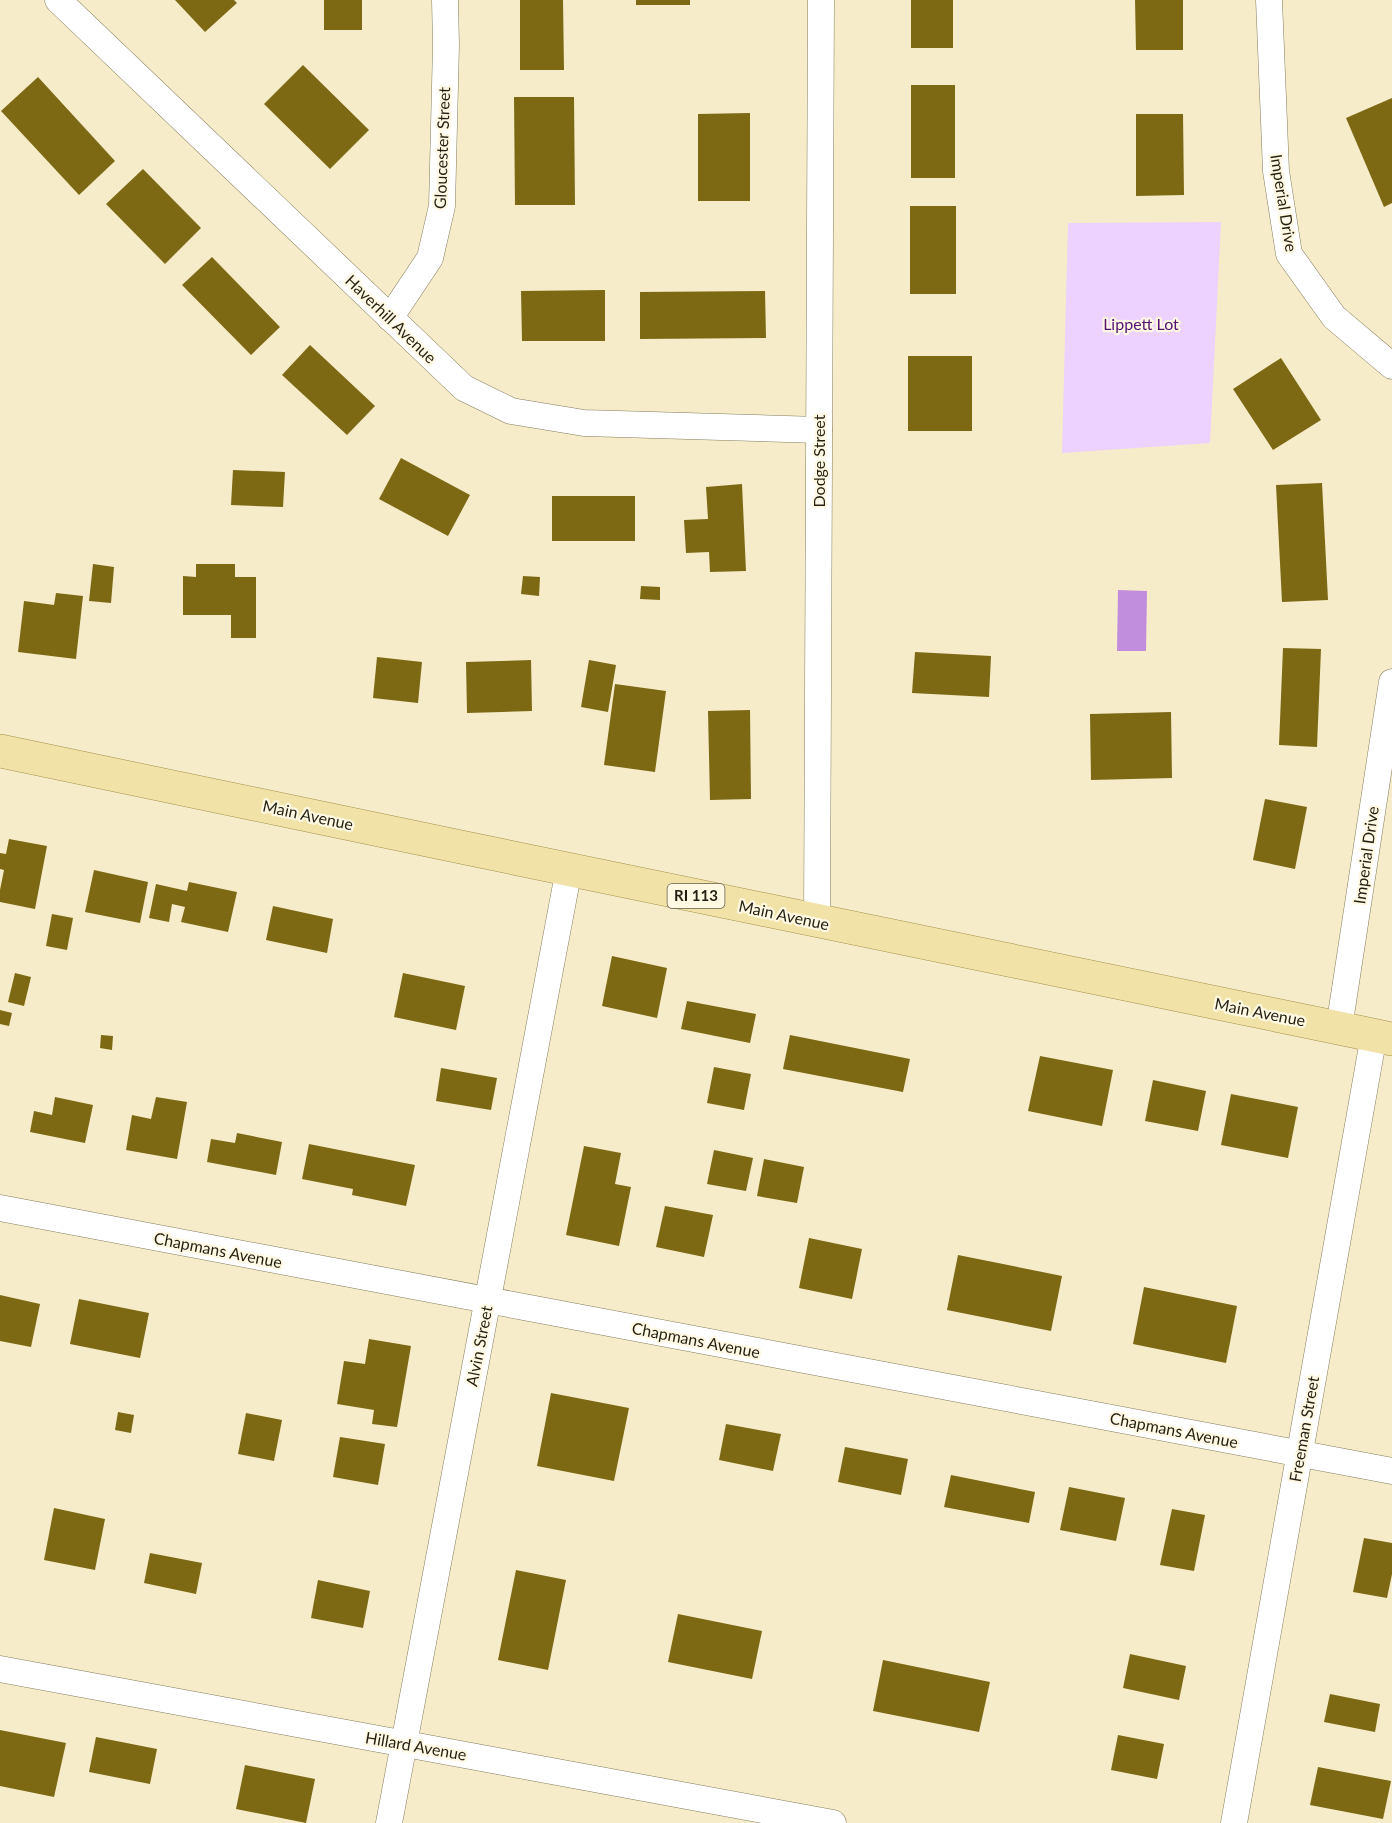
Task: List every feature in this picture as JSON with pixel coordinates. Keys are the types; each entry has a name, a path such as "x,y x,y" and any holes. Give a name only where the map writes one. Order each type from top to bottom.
{"main road":[{"name":"Main Avenue","path":"0,751 817,922 1383,1037"}],"street":[{"name":"Haverhill Avenue","path":"58,0 464,388 510,411 584,423 819,430"},
{"name":"Gloucester Street","path":"390,318 430,258 442,206 445,0"},
{"name":"Dodge Street","path":"817,922 821,0"},
{"name":"Imperial Drive","path":"1269,0 1276,171 1290,255 1334,318 1392,366"},
{"name":"Imperial Drive","path":"1339,1028 1348,983 1392,682"},
{"name":"Alvin Street","path":"389,1823 569,869"},
{"name":"Freeman Street","path":"1234,1823 1300,1454 1383,1037"},
{"name":"Chapmans Avenue","path":"0,1208 1392,1471"},
{"name":"Hillard Avenue","path":"0,1669 833,1823"}],"green space":[{"name":"Lippett Lot","path":"1221,222 1210,443 1062,453 1068,223"}],"shaded area":[{"path":"1118,590 1147,591 1146,651 1117,651"}],"building":[{"path":"175,0 234,0 237,3 205,32"},
{"path":"324,0 362,0 362,30 324,30"},
{"path":"520,0 563,0 564,70 520,70"},
{"path":"636,0 690,0 690,5 636,5"},
{"path":"911,0 953,0 953,48 911,48"},
{"path":"1135,0 1183,0 1183,50 1136,50"},
{"path":"303,65 369,130 330,169 264,104"},
{"path":"38,77 115,161 79,195 1,111"},
{"path":"911,85 955,85 955,178 911,178"},
{"path":"514,97 574,97 575,205 515,205"},
{"path":"1392,98 1392,203 1384,207 1346,118"},
{"path":"750,113 750,201 698,201 698,114"},
{"path":"1136,114 1183,114 1184,195 1136,196"},
{"path":"143,169 201,228 165,264 106,204"},
{"path":"910,206 956,206 956,294 910,294"},
{"path":"212,257 280,327 251,355 182,285"},
{"path":"605,290 605,341 522,341 521,291"},
{"path":"765,291 766,338 640,339 640,292"},
{"path":"310,345 375,406 347,435 282,375"},
{"path":"908,356 972,356 972,431 908,431"},
{"path":"1281,358 1321,420 1273,450 1233,389"},
{"path":"401,458 470,495 448,536 379,499"},
{"path":"233,470 285,472 283,507 231,505"},
{"path":"1322,483 1328,600 1282,602 1276,485"},
{"path":"742,484 746,571 710,572 709,552 686,553 684,520 708,519 706,487"},
{"path":"552,496 635,496 635,541 552,541"},
{"path":"93,564 114,567 111,603 89,601"},
{"path":"196,564 235,564 235,577 256,577 256,638 231,638 231,615 183,615 183,576 196,577"},
{"path":"523,576 540,577 539,596 521,594"},
{"path":"641,586 660,587 660,600 640,599"},
{"path":"56,593 83,596 76,659 18,652 24,601 54,605"},
{"path":"1283,648 1321,649 1317,747 1279,745"},
{"path":"915,652 991,656 989,697 912,693"},
{"path":"377,657 422,662 418,703 373,698"},
{"path":"531,660 532,711 467,713 466,662"},
{"path":"589,660 616,665 608,712 581,707"},
{"path":"615,684 666,691 655,772 604,765"},
{"path":"750,710 751,799 710,800 708,711"},
{"path":"1171,712 1172,778 1091,780 1090,714"},
{"path":"1265,799 1307,807 1295,869 1253,860"},
{"path":"9,839 47,846 35,909 0,902 4,870 0,869 0,853 6,854"},
{"path":"94,870 148,882 140,923 85,912"},
{"path":"189,882 237,892 228,932 181,922 185,907 172,904 169,922 149,918 156,884 187,891"},
{"path":"273,906 333,919 327,953 266,940"},
{"path":"52,914 73,918 67,950 46,946"},
{"path":"612,956 667,968 657,1018 602,1006"},
{"path":"15,973 31,977 24,1006 8,1002"},
{"path":"403,973 465,986 456,1030 394,1017"},
{"path":"687,1001 756,1014 750,1043 681,1029"},
{"path":"0,1010 12,1013 9,1026 0,1024"},
{"path":"101,1035 113,1036 112,1050 100,1048"},
{"path":"790,1035 910,1059 903,1092 783,1069"},
{"path":"1040,1056 1113,1070 1102,1126 1028,1111"},
{"path":"714,1067 751,1074 744,1110 707,1103"},
{"path":"441,1068 497,1078 491,1110 436,1101"},
{"path":"1153,1080 1206,1091 1198,1131 1145,1121"},
{"path":"1231,1094 1298,1107 1288,1158 1221,1145"},
{"path":"55,1097 93,1105 85,1143 30,1132 34,1111 52,1115"},
{"path":"156,1097 187,1102 177,1159 126,1150 132,1115 151,1119"},
{"path":"237,1133 282,1142 276,1175 207,1162 211,1139 235,1143"},
{"path":"309,1144 415,1165 406,1206 352,1195 353,1189 302,1179"},
{"path":"584,1146 621,1153 615,1184 631,1187 619,1246 566,1235"},
{"path":"714,1150 753,1158 746,1191 707,1184"},
{"path":"764,1159 804,1167 797,1203 757,1196"},
{"path":"665,1206 713,1215 704,1257 656,1247"},
{"path":"809,1238 862,1249 852,1299 799,1288"},
{"path":"958,1255 1062,1276 1051,1331 947,1310"},
{"path":"1144,1287 1237,1306 1226,1363 1133,1344"},
{"path":"0,1295 40,1304 31,1347 0,1341"},
{"path":"79,1299 149,1313 140,1358 70,1344"},
{"path":"369,1339 411,1346 397,1427 372,1424 374,1410 337,1404 344,1361 365,1364"},
{"path":"551,1393 629,1408 614,1481 537,1466"},
{"path":"118,1412 134,1415 131,1433 115,1430"},
{"path":"246,1413 282,1420 274,1461 238,1454"},
{"path":"726,1424 781,1434 773,1471 719,1460"},
{"path":"340,1437 385,1444 378,1485 333,1477"},
{"path":"845,1447 908,1459 901,1495 838,1482"},
{"path":"951,1475 1035,1492 1029,1523 944,1507"},
{"path":"1069,1487 1125,1498 1116,1541 1060,1530"},
{"path":"54,1508 105,1519 95,1570 44,1560"},
{"path":"1172,1509 1205,1515 1194,1571 1160,1565"},
{"path":"1364,1538 1392,1543 1392,1574 1387,1598 1353,1592"},
{"path":"150,1553 202,1563 196,1594 144,1583"},
{"path":"516,1570 566,1580 548,1670 498,1660"},
{"path":"318,1580 370,1591 363,1628 311,1618"},
{"path":"678,1614 762,1631 752,1679 668,1662"},
{"path":"1130,1654 1186,1666 1179,1700 1123,1688"},
{"path":"883,1660 990,1682 979,1732 873,1711"},
{"path":"1330,1694 1380,1704 1375,1732 1324,1722"},
{"path":"0,1730 66,1743 54,1797 0,1786"},
{"path":"1118,1735 1164,1744 1157,1779 1111,1770"},
{"path":"96,1737 157,1749 150,1784 89,1772"},
{"path":"245,1765 315,1779 306,1823 236,1809"},
{"path":"1318,1767 1391,1781 1383,1819 1310,1805"}]}
